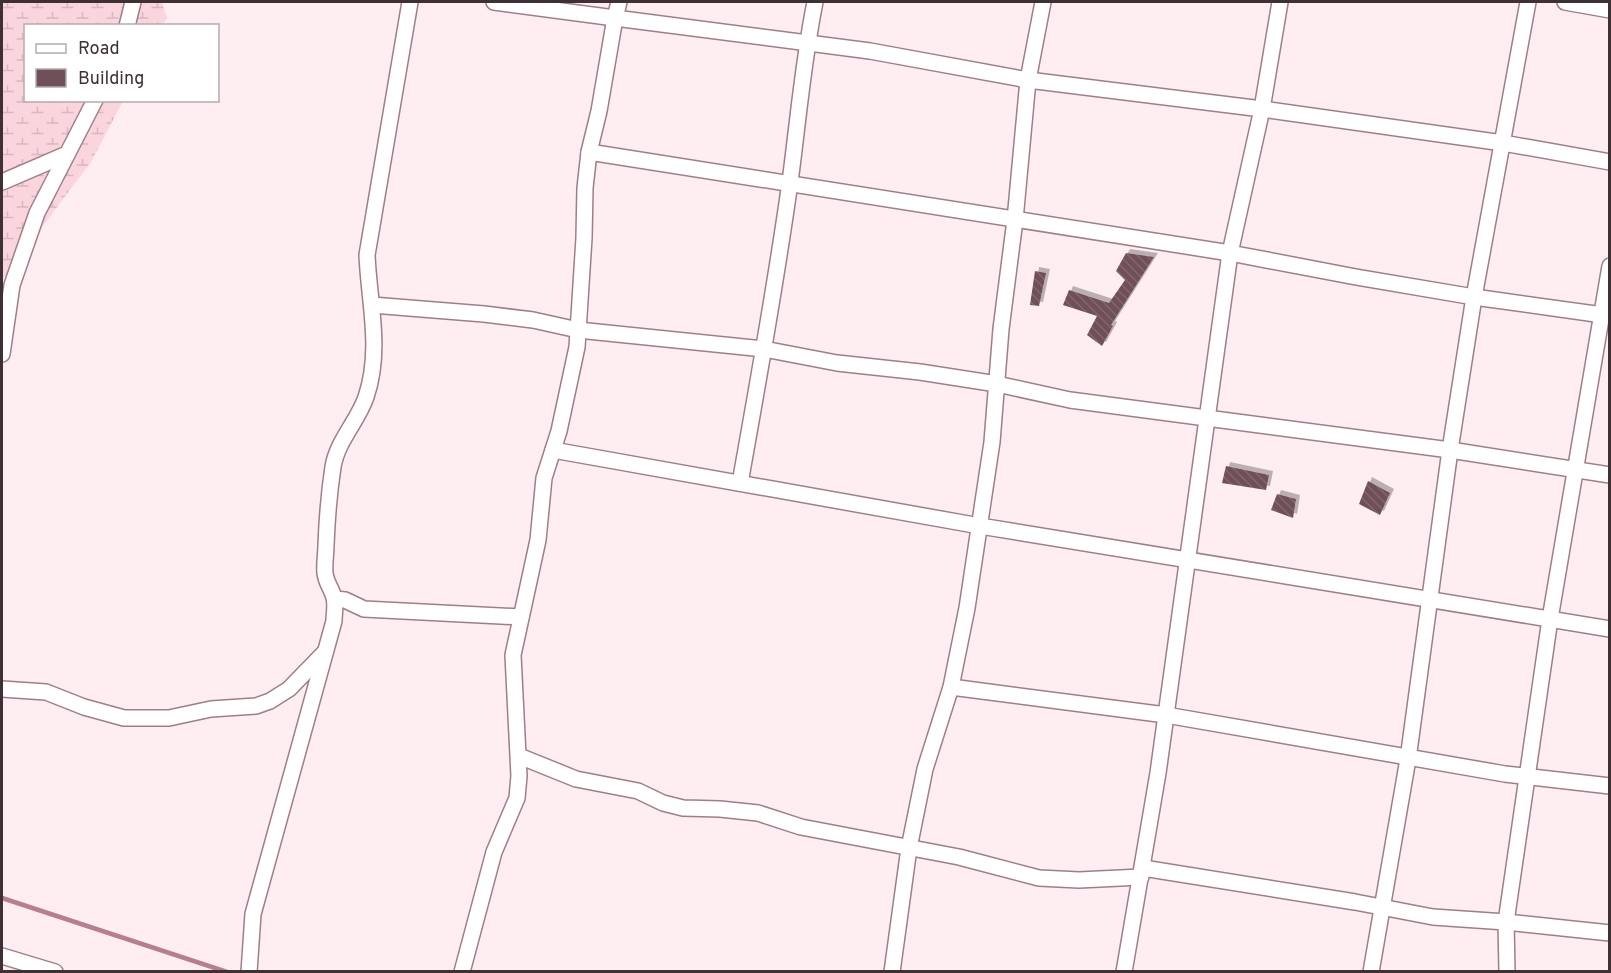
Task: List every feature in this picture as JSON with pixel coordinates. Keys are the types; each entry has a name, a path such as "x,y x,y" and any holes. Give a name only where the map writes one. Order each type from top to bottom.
{"street":[{"path":"128,24 133,2"},
{"path":"249,972 253,914 334,621 335,599 328,586 325,572 327,515 334,464 343,439 360,414 372,372 375,343 372,305 368,288 367,255 410,2"},
{"path":"494,2 870,51 1028,80 1262,109 1503,143 1610,162"},
{"path":"462,972 494,852 517,798 519,756 513,655 538,540 543,478 553,450 577,347 589,152 619,2"},
{"path":"740,483 764,349 790,182 807,43 815,2"},
{"path":"892,972 909,848 926,769 951,687 968,608 992,442 1001,329 1015,220 1028,80 1043,2"},
{"path":"1124,972 1166,716 1230,253 1262,109 1281,2"},
{"path":"1371,972 1408,759 1450,450 1474,297 1528,2"},
{"path":"1565,2 1610,10"},
{"path":"2,354 12,285 37,213 94,102"},
{"path":"589,152 790,182 1230,253 1474,297 1606,316"},
{"path":"2,182 67,154"},
{"path":"1507,972 1506,922 1550,619 1574,470 1606,316 1610,266"},
{"path":"372,305 484,314 533,320 578,330 764,349 837,363 920,372 997,384 1070,400 1450,450 1610,475"},
{"path":"553,450 980,526 1610,629"},
{"path":"335,599 345,600 364,609 521,617"},
{"path":"334,621 364,609"},
{"path":"2,689 46,692 84,707 124,718 169,718 211,709 256,706 270,701 289,689 327,650"},
{"path":"951,687 1166,716 1308,739 1408,759 1528,777 1610,786"},
{"path":"519,756 576,779 638,791 663,803 683,808 758,813 801,827 959,856 1039,878 1078,880 1142,873 1355,902 1433,917 1610,933"},
{"path":"2,956 55,972"}],"green space":[{"path":"2,2 162,2 167,18 164,24 24,24 24,102 122,102 91,162 2,280"}],"building":[{"path":"1126,253 1154,257 1111,325 1113,326 1102,346 1087,335 1097,316 1063,305 1069,290 1109,303 1125,280 1116,271"},
{"path":"1035,271 1046,273 1039,306 1030,305"},
{"path":"1226,466 1269,475 1266,490 1222,483"},
{"path":"1368,481 1390,493 1380,515 1359,504"},
{"path":"1277,494 1296,499 1293,518 1271,510"}],"waterway":[{"path":"2,898 227,972"}]}
